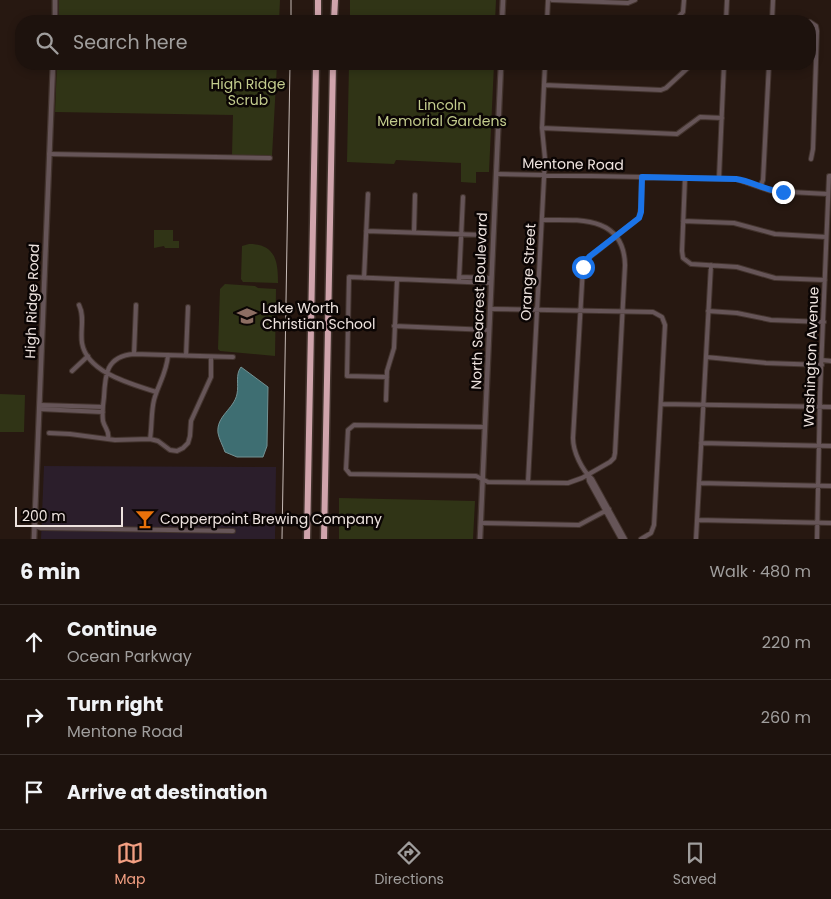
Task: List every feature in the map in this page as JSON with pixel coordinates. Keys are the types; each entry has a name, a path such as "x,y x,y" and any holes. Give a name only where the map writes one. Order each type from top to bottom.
{"highway":[{"path":"318,0 318,15"},
{"path":"334,15 335,0"},
{"path":"307,539 316,70"},
{"path":"324,539 333,70"}],"street":[{"path":"54,15 55,0"},
{"path":"502,15 503,0"},
{"path":"547,15 548,0"},
{"path":"552,0 628,3 635,0"},
{"path":"680,15 683,12 684,0"},
{"path":"726,15 727,0"},
{"path":"772,0 772,15"},
{"path":"816,26 816,60"},
{"name":"High Ridge Road","path":"34,539 53,70"},
{"name":"North Seacrest Boulevard","path":"480,539 501,70"},
{"name":"Orange Street","path":"528,482 545,153 542,128 545,70"},
{"path":"544,85 661,90 666,88 686,70"},
{"path":"719,178 724,70"},
{"path":"760,187 763,180 769,70"},
{"path":"810,159 813,149 816,70"},
{"path":"542,128 677,134 700,117 722,118"},
{"path":"49,154 270,158"},
{"name":"Mentone Road","path":"496,174 719,178 742,180 776,191 828,194"},
{"name":"Washington Avenue","path":"817,539 826,237 829,222 828,194 830,176"},
{"path":"626,539 589,481 588,475 573,446 584,264 590,256 636,221 640,214 642,177"},
{"path":"685,178 682,256 687,262 737,267 776,278 825,280"},
{"path":"364,278 368,194"},
{"path":"414,232 415,195"},
{"path":"459,279 462,198"},
{"path":"485,427 354,425 348,430 346,469 350,474 476,476 488,482 568,483 588,475 610,462 615,456 625,260 622,248 616,236 605,227 591,221 542,220"},
{"path":"683,221 734,223 775,234 826,237"},
{"path":"366,231 484,235"},
{"path":"696,539 711,265"},
{"path":"825,268 831,268"},
{"path":"386,377 347,376 349,277 397,280 459,279 491,281"},
{"path":"386,400 386,377 394,348 397,280"},
{"path":"79,305 83,312 82,345 88,356 109,376 156,392"},
{"path":"134,354 136,305"},
{"path":"186,356 188,307"},
{"path":"490,309 653,312 664,319 654,525 651,533 641,539"},
{"path":"708,311 737,313 771,320 824,322"},
{"path":"824,314 831,314"},
{"path":"394,326 489,330"},
{"path":"108,440 109,432 103,421 106,372 116,359 134,354 233,358"},
{"path":"150,440 153,404 164,374 168,355"},
{"path":"72,371 88,356"},
{"path":"49,434 70,434 108,440 158,441 170,450 177,451 188,443 190,421 211,377 211,357"},
{"path":"706,357 766,363 822,365"},
{"path":"822,360 831,361"},
{"path":"660,404 831,407"},
{"path":"39,407 103,410"},
{"path":"701,444 831,446"},
{"path":"699,483 831,486"},
{"path":"481,523 580,525 607,510"},
{"path":"607,510 621,539"},
{"path":"697,520 831,523"},
{"path":"34,526 41,528 233,532"}],"shaded area":[{"path":"44,466 276,467 275,539 41,539"}],"green space":[{"path":"59,0 280,0 279,15 59,15"},
{"path":"350,0 496,0 495,15 350,15"},
{"name":"High Ridge Scrub","path":"57,70 277,70 272,156 232,155 233,115 55,112"},
{"name":"Lincoln Memorial Gardens","path":"349,70 494,70 489,172 476,172 476,183 461,182 461,163 396,160 394,164 347,162"},
{"path":"154,230 173,230 173,241 179,241 179,248 165,248 164,246 154,248"},
{"path":"249,244 265,247 274,256 278,283 243,282 241,279 242,246"},
{"path":"225,284 276,289 275,356 220,351 218,349 220,289"},
{"path":"0,394 25,395 24,432 0,432"},
{"path":"339,498 475,501 473,539 339,539"}],"water":[{"path":"241,367 268,387 267,446 263,457 237,457 225,452 218,433 222,417 237,394 238,376"}],"railway":[{"path":"291,0 291,15"},
{"path":"282,539 290,70"}],"place":[{"name":"Lake Worth Christian School","path":"247,316"},
{"name":"Copperpoint Brewing Company","path":"145,519"}],"route":[{"path":"583,267 590,256 639,218 641,212 642,177 736,179 748,181 771,191 783,192"}]}
